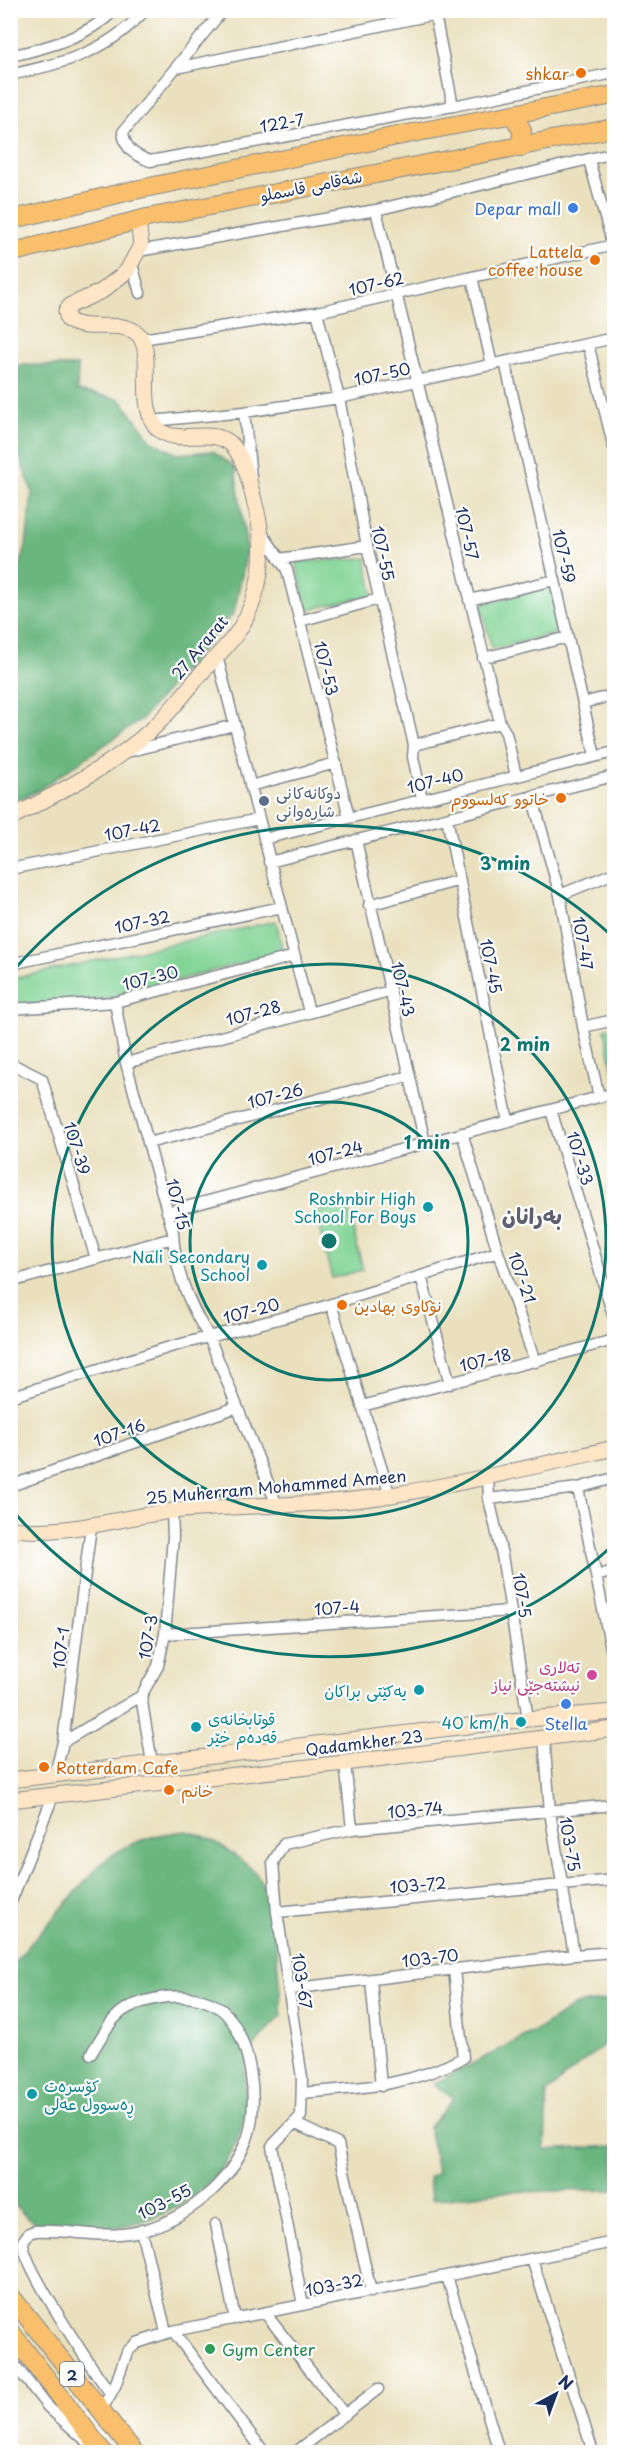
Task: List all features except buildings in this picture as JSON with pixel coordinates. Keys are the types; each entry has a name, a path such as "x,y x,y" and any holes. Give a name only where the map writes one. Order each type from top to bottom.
{"main road":[{"name":"شەقامی قاسملو","path":"10,220 397,135 615,95"},
{"path":"539,110 538,123 543,143"},
{"path":"513,115 522,130 521,147"},
{"name":"شەقامی قاسملو","path":"10,253 138,220 399,168 611,132"},
{"name":"2","path":"10,2295 129,2446"},
{"name":"2","path":"10,2331 103,2452"},
{"path":"84,2427 93,2424 102,2411"},
{"path":"103,2452 112,2442 129,2446"}],"street":[{"path":"115,10 103,21 71,39 13,56 14,74 66,62 90,52 117,36 145,10"},
{"name":"122-7","path":"223,10 123,132 127,147 132,153 150,161 453,106 615,73"},
{"path":"176,68 456,10"},
{"path":"435,15 453,106"},
{"path":"135,257 376,210 615,153"},
{"path":"589,160 614,246"},
{"name":"107-57","path":"376,210 483,658 500,723 506,733 516,776"},
{"path":"138,220 141,245 128,271 102,291 71,305 66,311 68,320 75,325 122,328 134,332 141,339 146,358 145,392 152,421"},
{"name":"107-62","path":"141,339 317,312 614,246"},
{"path":"135,257 140,293"},
{"path":"472,277 492,365"},
{"name":"107-55","path":"317,312 339,398 367,546 414,745 413,756 422,799"},
{"name":"107-50","path":"152,421 339,398 615,338"},
{"path":"588,344 615,448"},
{"name":"107-59","path":"505,362 595,756"},
{"path":"244,411 251,459 250,487"},
{"name":"27 Ararat","path":"10,818 84,779 122,754 154,728 237,632 253,605 260,573 262,533 250,487 237,453 228,442 213,436 171,435 158,429 152,421"},
{"name":"107-53","path":"262,533 287,570 349,817"},
{"path":"279,559 367,546"},
{"path":"469,600 555,580"},
{"path":"300,621 379,600"},
{"path":"483,658 568,638"},
{"path":"217,656 309,1012"},
{"path":"583,704 615,695"},
{"path":"414,745 500,723"},
{"path":"122,754 234,725"},
{"name":"107-40","path":"264,838 614,753"},
{"path":"250,786 336,763"},
{"path":"269,862 615,776"},
{"name":"107-47","path":"532,796 560,895 583,1027 599,1097"},
{"name":"107-45","path":"447,818 508,1121"},
{"name":"107-42","path":"10,869 259,819"},
{"name":"107-43","path":"356,840 425,1143"},
{"path":"560,895 615,873"},
{"path":"369,905 460,880"},
{"name":"107-32","path":"10,967 20,962 282,907"},
{"name":"107-30","path":"10,1009 115,1002 295,956"},
{"name":"107-28","path":"126,1063 389,991"},
{"name":"107-15","path":"115,1002 126,1063 167,1212 173,1249 194,1312 209,1337 277,1505"},
{"path":"583,1027 615,1020"},
{"name":"107-39","path":"10,1063 42,1079 96,1259"},
{"name":"107-26","path":"148,1143 409,1076"},
{"name":"107-24","path":"167,1212 615,1093"},
{"name":"107-33","path":"551,1110 615,1318"},
{"name":"107-21","path":"462,1133 498,1252 535,1362"},
{"path":"10,1282 173,1238"},
{"name":"107-20","path":"10,1397 209,1337 332,1304 498,1252"},
{"path":"421,1276 450,1384"},
{"path":"332,1304 390,1496"},
{"name":"107-18","path":"362,1406 615,1340"},
{"name":"107-16","path":"10,1486 237,1407"},
{"name":"25 Muherram Mohammed Ameen","path":"10,1528 23,1530 91,1526 172,1511 390,1496 488,1477 615,1448"},
{"name":"107-5","path":"488,1477 489,1499 502,1554 528,1719"},
{"path":"489,1499 578,1488 615,1478"},
{"path":"578,1488 614,1663"},
{"name":"107-3","path":"141,1696 158,1666 165,1634 173,1536 172,1511"},
{"name":"107-1","path":"55,1774 63,1742 91,1526"},
{"path":"596,1576 615,1571"},
{"name":"107-4","path":"165,1634 510,1611"},
{"path":"63,1742 141,1696 152,1763"},
{"name":"Qadamkher 23","path":"10,1780 528,1719 615,1712"},
{"name":"Qadamkher 23","path":"10,1800 345,1763 615,1729"},
{"name":"103-75","path":"544,1737 550,1812 574,1955"},
{"path":"345,1763 352,1829"},
{"path":"10,1904 53,1796"},
{"name":"103-74","path":"284,1844 352,1829 550,1812 615,1804"},
{"name":"103-67","path":"284,1844 273,1862 277,1912 302,2078 301,2116 294,2123"},
{"name":"103-72","path":"277,1912 615,1880"},
{"name":"103-70","path":"289,1989 615,1952"},
{"path":"302,2093 381,2086 436,2072 463,2058 454,1970"},
{"path":"371,1980 381,2086"},
{"name":"103-55","path":"91,2054 117,2014 127,2006 173,1996 198,1999 221,2010 233,2024 246,2057 252,2085 253,2113 247,2139 234,2163 216,2186 196,2204 168,2220 141,2230 88,2235 35,2231 26,2235 23,2241 23,2250 39,2281 85,2359 111,2394"},
{"path":"303,2305 272,2146 294,2123 338,2144 371,2292"},
{"path":"216,2224 235,2319"},
{"path":"141,2230 170,2332 264,2452"},
{"name":"103-32","path":"102,2411 127,2352 137,2343 170,2332 614,2243"},
{"path":"532,2259 593,2452"},
{"path":"447,2276 499,2452"},
{"path":"265,2313 345,2415"},
{"path":"10,2359 58,2417 79,2436 103,2452"},
{"path":"296,2452 378,2389"}],"green space":[{"path":"19,365 78,366 77,391 120,399 151,440 177,454 213,451 235,468 247,550 234,613 141,720 37,791 11,803 11,597 26,547 32,491 11,433"},
{"path":"366,558 373,595 307,610 296,562"},
{"path":"551,587 562,632 492,649 481,604"},
{"path":"276,921 283,952 107,999 15,1006 15,978"},
{"path":"614,1026 614,1077 605,1029"},
{"path":"347,1204 363,1270 332,1278 315,1212"},
{"path":"187,1831 219,1844 254,1871 264,1888 273,1923 282,2016 253,2048 246,2063 246,2101 243,2121 235,2144 224,2165 209,2183 190,2198 148,2220 84,2229 45,2226 36,2223 24,2215 11,2200 10,1967 100,1865 110,1857 140,1840"},
{"path":"614,1999 614,2042 607,2042 547,2092 545,2150 614,2146 614,2190 502,2192 431,2200 429,2177 437,2172 429,2127 454,2098 433,2084 539,2029 575,2005"}],"place":[{"name":"shkar","path":"581,73"},
{"name":"Depar mall","path":"573,208"},
{"name":"Lattela coffee house","path":"595,260"},
{"name":"خاتوو کەلسووم","path":"561,798"},
{"name":"دوکانەکانی شارەوانی","path":"264,801"},
{"name":"Roshnbir High School For Boys","path":"428,1207"},
{"name":"Nali Secondary School","path":"262,1265"},
{"name":"نۆکاوی بهادین","path":"342,1305"},
{"name":"تەلاری نیشتەجێی نیاز","path":"592,1675"},
{"name":"یەکێتی براکان","path":"419,1690"},
{"name":"Stella","path":"566,1704"},
{"name":"40 km/h","path":"521,1722"},
{"name":"قوتابخانەی قەدەم خێر","path":"196,1727"},
{"name":"Rotterdam Cafe","path":"44,1767"},
{"name":"خانم","path":"169,1790"},
{"name":"کۆسرەت ڕەسوول عەلی","path":"32,2094"},
{"name":"Gym Center","path":"210,2349"}],"district":[{"name":"بەرانان","path":"532,1214"}]}
